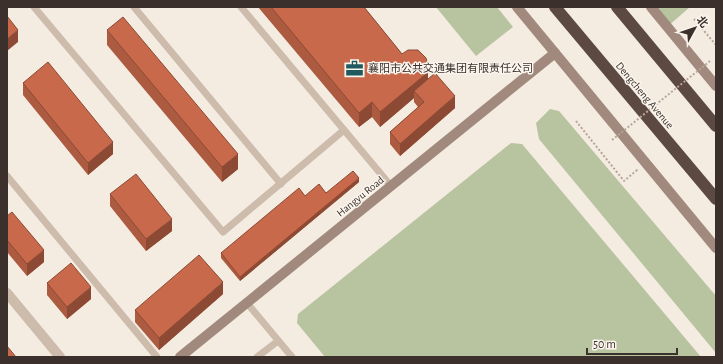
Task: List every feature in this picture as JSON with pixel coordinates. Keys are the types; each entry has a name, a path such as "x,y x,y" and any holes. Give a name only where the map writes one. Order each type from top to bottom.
{"highway":[{"name":"Dengcheng Avenue","path":"555,7 716,199"},
{"path":"617,7 716,126"}],"street":[{"path":"517,7 716,248"},
{"path":"651,7 716,86"},
{"name":"Hangyu Road","path":"180,357 555,53"},
{"path":"7,293 60,357"}],"lane":[{"path":"34,7 223,232 344,130"},
{"path":"134,7 281,184"},
{"path":"241,7 391,186"},
{"path":"7,176 156,357"},
{"path":"247,303 292,357"},
{"path":"257,357 278,341"}],"path":[{"path":"694,19 716,45"},
{"path":"612,140 710,61"},
{"path":"576,121 624,181 637,170 632,164"}],"green space":[{"path":"436,7 497,7 513,27 476,56"},
{"path":"651,7 690,7 667,27"},
{"path":"550,109 559,111 716,296 716,353 539,139 536,123"},
{"path":"511,143 522,144 701,357 325,357 297,323 298,314"}],"building":[{"name":"襄阳市公共交通集团有限责任公司","path":"271,7 364,7 402,54 408,50 418,50 426,58 428,65 426,74 380,112 372,102 359,113"},
{"path":"7,16 18,30 7,39"},
{"path":"123,17 238,154 222,167 107,30"},
{"path":"48,62 113,142 88,163 23,83"},
{"path":"435,73 455,96 400,144 390,132 424,102 414,91"},
{"path":"353,171 359,178 240,277 221,253 299,188 305,196 319,184 326,193"},
{"path":"136,174 172,219 146,239 110,194"},
{"path":"12,212 44,250 27,264 7,240 7,216"},
{"path":"199,255 223,282 159,338 135,310"},
{"path":"71,263 91,287 67,307 47,283"},
{"path":"7,346 16,357 7,357"}],"place":[{"name":"襄阳市公共交通集团有限责任公司","path":"355,68"}]}
